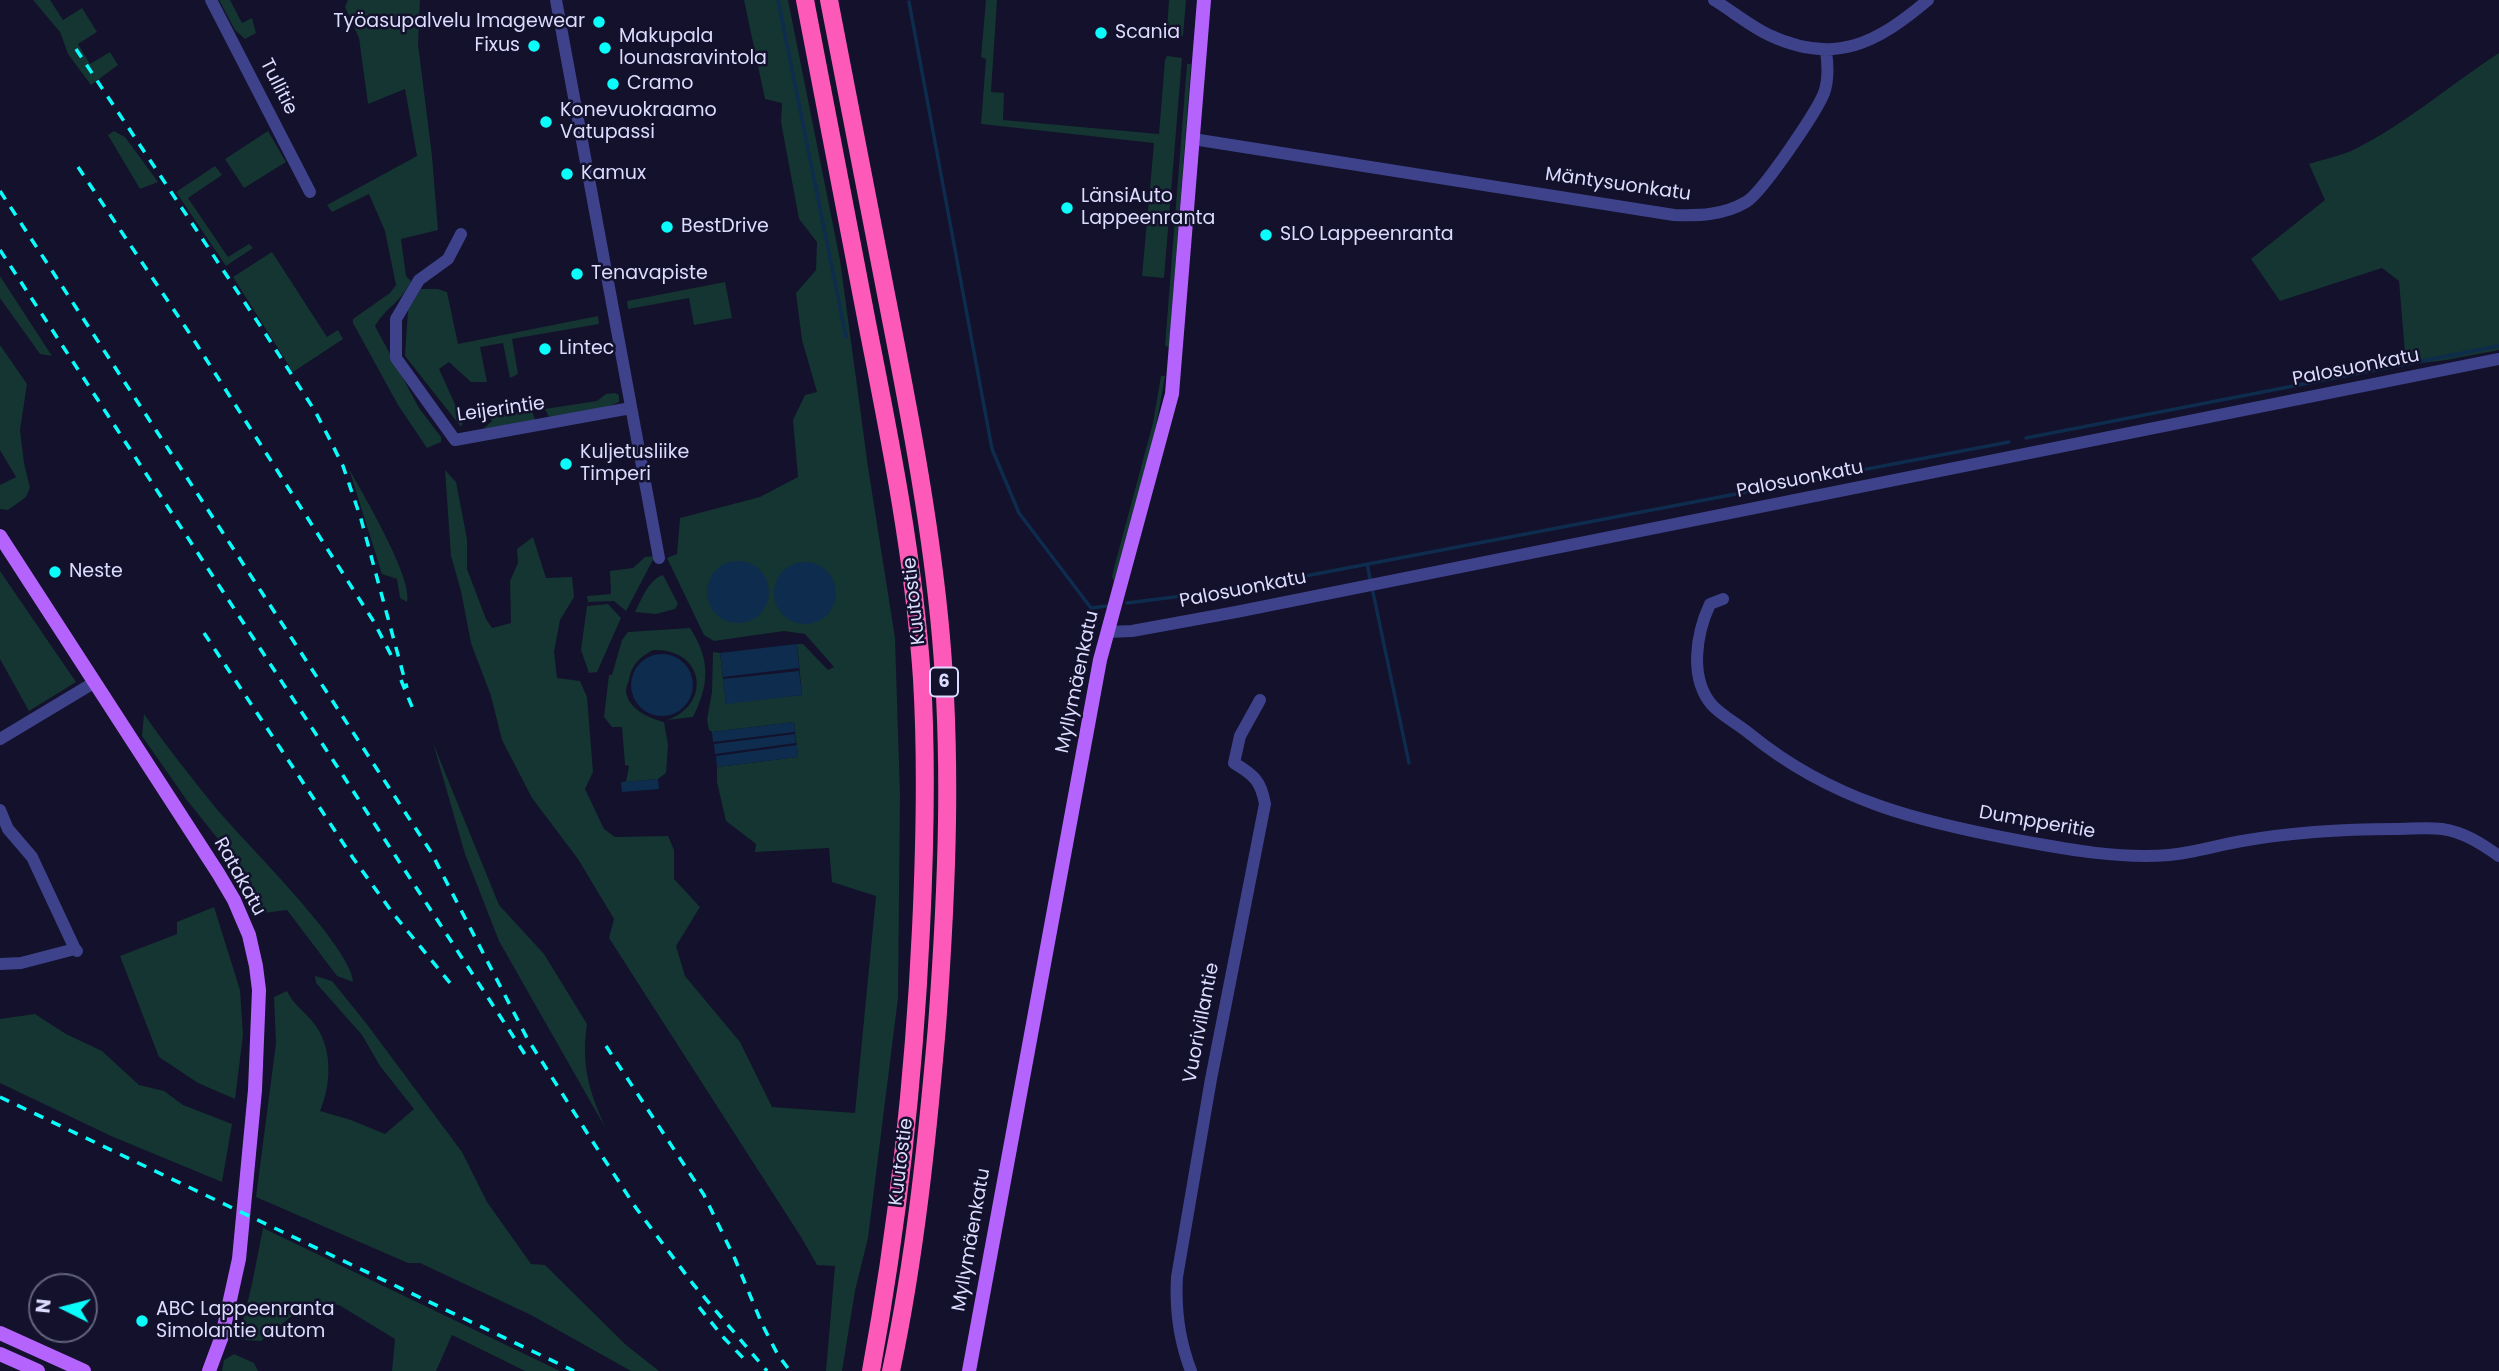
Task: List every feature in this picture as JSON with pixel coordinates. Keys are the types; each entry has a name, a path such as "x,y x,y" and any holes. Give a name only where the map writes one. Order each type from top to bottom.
{"highway":[{"name":"Kuutostie","path":"805,0 902,509 922,678 925,856 919,974 900,1190 871,1371"},
{"name":"Kuutostie","path":"830,0 911,417 926,509 939,618 947,732 946,862 932,1086 921,1189 891,1371"}],"main road":[{"name":"Myllymäenkatu","path":"969,1371 1084,736 1107,632 1171,394 1204,0"},
{"name":"Ratakatu","path":"0,536 234,900 249,935 257,966 255,1090 239,1259 222,1336 209,1371"},
{"path":"0,1334 84,1371"},
{"path":"0,1354 38,1371"}],"street":[{"name":"Tullitie","path":"211,0 310,192"},
{"path":"556,0 659,558"},
{"path":"1714,0 1769,35 1826,51 1873,39 1896,26 1928,0"},
{"name":"Mäntysuonkatu","path":"1192,139 1674,215 1711,216 1748,201 1779,165 1824,94 1829,72 1826,51"},
{"name":"Leijerintie","path":"461,234 449,259 419,281 396,319 396,358 455,440 631,408"},
{"name":"Palosuonkatu","path":"1107,632 1132,631 1236,612 2499,359"},
{"name":"Dumpperitie","path":"1723,598 1710,604 1703,618 1697,653 1699,677 1704,693 1714,706 1785,762 1874,805 1959,828 2094,853 2171,855 2319,830 2442,829 2464,835 2499,856"},
{"path":"0,739 95,682"},
{"name":"Vuorivillantie","path":"1191,1371 1180,1335 1175,1305 1177,1277 1211,1079 1265,804 1263,787 1234,763 1240,736 1260,700"},
{"path":"0,810 8,829 32,857 76,950 0,964"}],"green space":[{"path":"33,0 50,0 63,20 82,8 97,32 78,44 90,64 110,52 118,65 91,85 68,54 60,32"},
{"path":"219,0 230,0 242,23 252,18 256,33 245,39 235,30"},
{"path":"348,0 420,0 418,44 438,230 401,239 406,276 411,281 375,326 419,408 441,437 441,442 427,448 398,405 353,323 353,319 390,293 396,285 385,231 369,194 332,212 327,205 417,156 405,89 368,104 359,38 345,7"},
{"path":"744,0 788,0 840,260 895,638 900,795 898,998 868,1238 855,1291 842,1371 826,1371 835,1266 817,1265 609,938 614,919 578,859 532,798 502,740 491,696 471,643 451,556 445,470 456,482 467,539 467,569 492,628 511,623 510,581 518,563 517,549 533,537 546,578 572,577 574,597 560,620 554,652 557,678 580,681 587,697 593,772 585,789 604,829 615,837 668,836 674,850 674,879 700,907 676,946 685,976 740,1042 772,1107 855,1113 876,896 832,882 829,848 755,852 756,844 726,821 717,782 717,767 798,757 794,722 712,732 707,720 712,692 713,652 720,653 726,703 802,695 797,644 803,644 828,670 834,667 805,634 784,631 714,641 704,635 667,558 677,554 680,518 760,497 798,477 793,420 805,395 817,392 802,340 796,293 816,270 817,242 799,219 781,122 782,103 765,99"},
{"path":"986,0 997,0 991,92 1004,93 1003,120 1159,134 1165,60 1167,56 1182,58 1164,278 1142,276 1154,143 981,124 986,59 981,57"},
{"path":"1169,0 1186,0 1183,36 1171,35 1167,31"},
{"path":"2499,53 2499,350 2406,365 2399,281 2382,268 2280,301 2251,259 2325,200 2309,164 2350,151 2374,139"},
{"path":"1187,64 1191,64 1169,347 1165,346"},
{"path":"114,131 125,137 158,182 140,189 108,135"},
{"path":"268,131 286,162 244,188 225,159"},
{"path":"215,166 222,175 188,198 228,257 249,244 253,248 226,266 176,192"},
{"path":"272,252 327,337 338,330 343,339 293,372 233,277"},
{"path":"0,276 52,356 40,354 0,298"},
{"path":"725,282 732,318 694,325 689,298 628,309 627,301"},
{"path":"421,289 447,292 458,344 598,316 599,324 512,339 518,374 510,378 503,343 480,347 487,382 471,382 449,362 439,369 463,422 461,427 405,356 408,310"},
{"path":"0,345 27,384 20,430 30,488 26,497 8,510 0,509 0,485 16,477 0,450"},
{"path":"1161,376 1165,376 1155,432 1114,581 1112,577 1153,423"},
{"path":"606,394 619,395 619,402 607,407 549,417 545,409 597,401"},
{"path":"491,403 499,416 532,411 535,420 483,429 492,421 485,407"},
{"path":"349,469 395,556 403,575 407,602 400,598 397,579 382,574"},
{"path":"655,556 626,611 614,601 588,602 587,596 611,594 610,571 633,568 645,557"},
{"path":"0,571 76,682 29,711 0,659"},
{"path":"663,575 678,604 675,609 656,614 635,612 649,585"},
{"path":"608,604 621,618 597,672 589,673 581,650 587,606"},
{"path":"690,628 702,651 705,672 705,683 693,717 667,720 681,713 696,691 692,667 683,658 670,652 653,650 640,659 632,670 626,689 627,697 640,712 664,722 668,745 666,773 658,779 626,782 629,766 625,765 622,727 612,727 604,717 609,675 612,675 622,640 628,632"},
{"path":"144,714 215,807 316,920 348,966 353,982 337,976 287,910 256,914 247,875 186,799 142,736"},
{"path":"433,743 499,905 544,954 587,1024 585,1053 588,1078 606,1129 499,941 465,854"},
{"path":"214,907 240,990 243,1035 235,1099 198,1083 159,1057 120,956 177,934 177,922"},
{"path":"315,976 332,981 366,1023 462,1152 487,1202 531,1264 545,1265 626,1345 659,1371 631,1371 531,1315 420,1263 408,1263 256,1197 276,1043 274,997 287,991 312,1021 324,1041 328,1077 320,1111 385,1134 414,1109 380,1066 362,1035 316,983"},
{"path":"35,1014 66,1034 102,1051 139,1085 164,1091 183,1105 232,1124 222,1182 111,1136 0,1083 0,1019"},
{"path":"263,1228 560,1371 525,1371 452,1335 436,1371 392,1371 395,1339 339,1305 309,1302 261,1341 245,1340 241,1329"},
{"path":"234,1354 254,1363 258,1371 222,1371 224,1360"}],"water":[{"path":"738,561 750,563 760,570 767,580 767,604 760,614 750,621 738,623 726,621 716,614 709,604 707,592 709,580 716,570 726,563"},
{"path":"805,562 817,564 827,571 834,581 834,605 827,615 817,622 805,624 793,622 783,615 776,605 774,593 776,581 783,571 793,564"},
{"path":"797,644 799,668 723,677 720,653"},
{"path":"662,654 674,656 684,663 691,673 691,697 684,707 674,714 662,716 650,714 640,707 633,697 631,685 633,673 640,663 650,656"},
{"path":"799,671 802,695 726,704 723,679"},
{"path":"794,722 795,732 713,742 712,732"},
{"path":"795,734 796,743 715,754 714,744"},
{"path":"797,745 798,757 717,767 716,756"},
{"path":"658,779 659,789 622,792 621,782"}],"waterway":[{"path":"778,0 846,337"},
{"path":"909,2 992,449 1019,513 1091,608 1107,606"},
{"path":"2026,438 2499,346"},
{"path":"1127,603 1237,589 2009,442"},
{"path":"1367,564 1409,763"}],"railway":[{"path":"76,49 263,330 328,436 343,466 361,519 407,688"},
{"path":"78,167 190,334 374,622 392,657"},
{"path":"0,191 431,852 527,1038 591,1139 636,1208 693,1284 767,1371"},
{"path":"0,250 528,1059"},
{"path":"204,633 353,858 392,912 450,983"},
{"path":"401,680 413,709"},
{"path":"606,1046 704,1195 762,1324 778,1355 790,1371"},
{"path":"0,1097 574,1371"},
{"path":"699,1307 747,1362"}],"place":[{"name":"Työasupalvelu Imagewear","path":"599,22"},
{"name":"Scania","path":"1101,33"},
{"name":"Fixus","path":"534,46"},
{"name":"Makupala lounasravintola","path":"605,48"},
{"name":"Cramo","path":"613,84"},
{"name":"Konevuokraamo Vatupassi","path":"546,122"},
{"name":"Kamux","path":"567,174"},
{"name":"LänsiAuto Lappeenranta","path":"1067,208"},
{"name":"BestDrive","path":"667,227"},
{"name":"SLO Lappeenranta","path":"1266,235"},
{"name":"Tenavapiste","path":"577,274"},
{"name":"Lintec","path":"545,349"},
{"name":"Kuljetusliike Timperi","path":"566,464"},
{"name":"Neste","path":"55,572"},
{"name":"ABC Lappeenranta Simolantie autom","path":"142,1321"}]}
